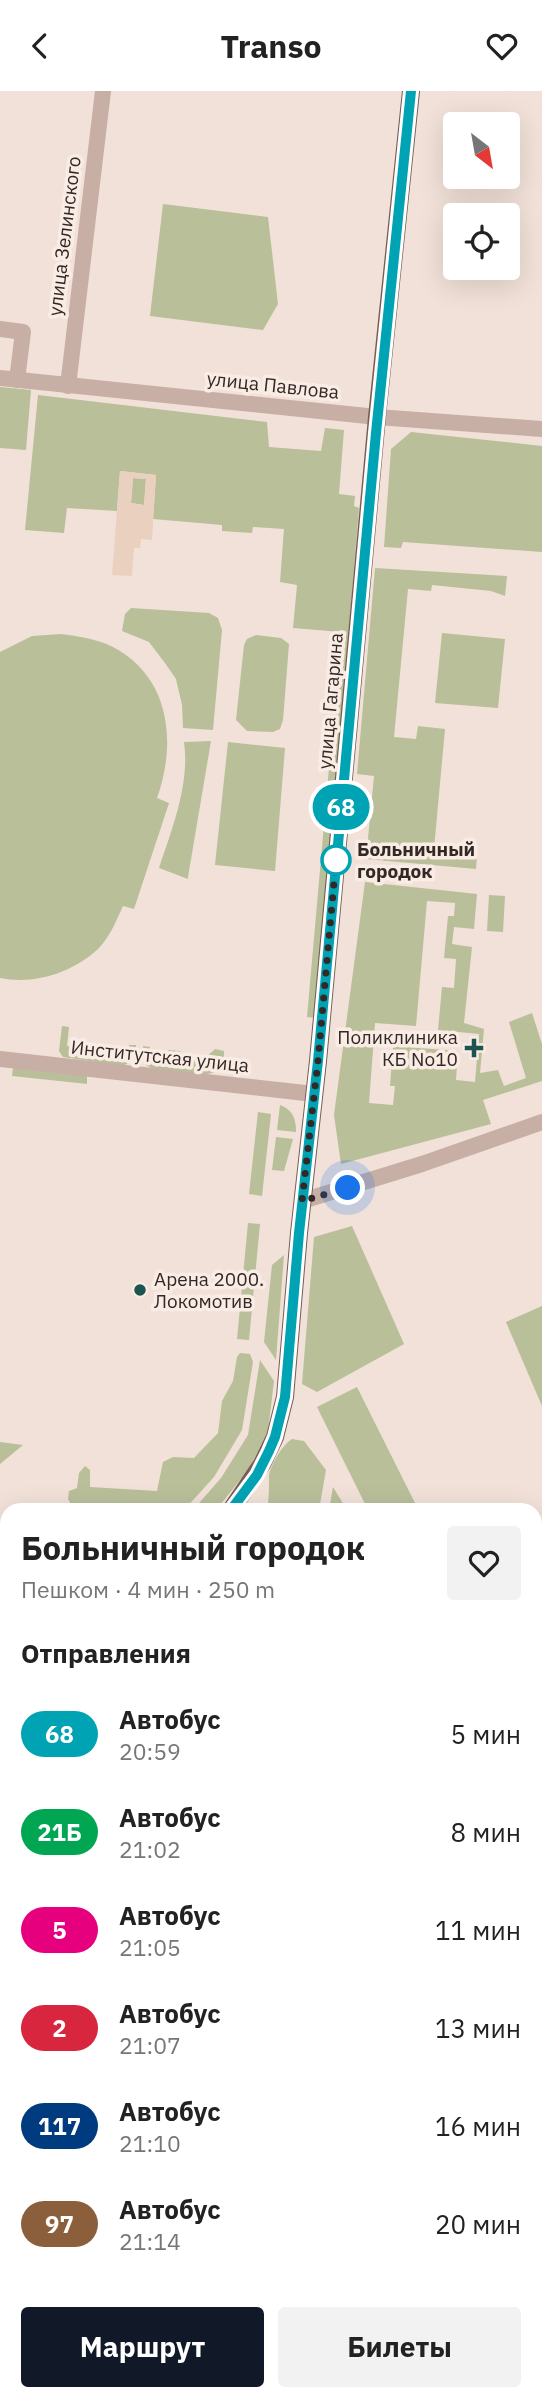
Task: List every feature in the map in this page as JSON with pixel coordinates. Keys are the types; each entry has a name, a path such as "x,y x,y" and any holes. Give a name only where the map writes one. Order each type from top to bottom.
{"main road":[{"name":"улица Гагарина","path":"236,1503 262,1464 275,1437 285,1397 377,417 411,91"}],"street":[{"name":"улица Зелинского","path":"68,386 103,91"},
{"path":"0,329 23,332 18,380"},
{"name":"улица Павлова","path":"0,378 377,417 542,429"},
{"name":"Институтская улица","path":"0,1059 314,1094"},
{"path":"302,1201 422,1164 542,1122"}],"green space":[{"path":"163,204 268,217 278,304 263,330 150,316"},
{"path":"0,387 31,390 26,450 0,448"},
{"path":"38,395 267,422 269,447 321,451 325,428 344,430 339,494 355,496 354,506 359,508 317,1018 307,1017 341,632 293,628 297,585 280,582 284,529 253,527 252,533 222,531 222,525 153,519 156,475 120,471 117,511 67,508 64,533 25,530"},
{"path":"411,432 542,446 542,552 403,542 401,548 384,547 391,449"},
{"path":"133,478 146,479 144,505 131,503"},
{"path":"375,568 507,576 505,596 491,591 432,585 431,591 408,589 394,737 416,739 418,726 445,729 434,849 477,853 476,869 366,859 374,776 357,774"},
{"path":"131,608 209,613 218,618 222,630 213,730 183,728 182,705 176,679 149,642 122,631 125,614"},
{"path":"442,633 505,639 498,708 435,703"},
{"path":"61,634 94,640 113,647 147,675 164,713 167,734 167,755 157,798 169,803 134,909 123,906 98,949 76,965 52,975 26,980 0,978 0,652 32,636"},
{"path":"256,635 281,638 289,644 283,720 280,729 273,732 247,731 236,720 244,645 247,639"},
{"path":"211,741 188,879 159,868 182,790 184,742"},
{"path":"228,742 285,748 275,871 215,865"},
{"path":"365,882 477,894 474,929 454,927 452,944 472,947 464,1023 484,1029 480,1073 498,1070 504,1086 526,1078 509,1022 532,1013 542,1044 542,1081 483,1100 491,1124 341,1164 334,1115","holes":["427,901 455,903 454,916 448,916 444,958 456,959 454,988 442,987 438,1030 479,1034 475,1082 456,1080 458,1051 393,1046 390,1086 395,1086 393,1105 369,1103 375,1023 416,1026"]},
{"path":"489,895 505,896 503,932 487,931"},
{"path":"62,1026 69,1027 67,1046 127,1053 129,1045 136,1045 134,1055 123,1066 63,1057 59,1051"},
{"path":"143,1046 150,1047 149,1057 162,1058 169,1050 180,1051 185,1060 202,1061 215,1049 224,1051 223,1061 216,1071 198,1075 151,1068 144,1064"},
{"path":"13,1068 87,1076 87,1084 12,1076"},
{"path":"280,1105 293,1115 296,1132 277,1130"},
{"path":"258,1112 271,1114 262,1196 249,1194"},
{"path":"276,1137 293,1139 284,1171 272,1170"},
{"path":"248,1223 260,1224 249,1340 237,1339"},
{"path":"352,1226 404,1344 317,1392 302,1384 314,1237"},
{"path":"284,1255 276,1360 264,1342 272,1265"},
{"path":"542,1306 542,1406 506,1322"},
{"path":"240,1353 250,1354 253,1362 242,1430 214,1477 190,1503 70,1503 69,1491 77,1488 79,1473 85,1466 90,1470 90,1487 157,1491 163,1462 173,1457 194,1458 218,1433 222,1401 233,1381"},
{"path":"260,1360 274,1381 268,1431 249,1469 222,1503 199,1503 221,1478 248,1435"},
{"path":"357,1387 415,1503 365,1503 317,1407"},
{"path":"292,1439 304,1441 326,1470 320,1503 268,1503 271,1468"},
{"path":"0,1442 23,1445 0,1464"},
{"path":"333,1487 343,1503 330,1503"}],"shaded area":[{"path":"120,471 156,475 152,540 141,539 140,548 134,548 132,576 112,575","holes":["133,478 146,479 144,505 131,503"]}],"bus line":[{"name":"68","path":"237,1503 257,1475 269,1451 285,1397 411,91"}],"place":[{"name":"Больничный городок","path":"336,860"},
{"name":"Поликлиника КБ No10","path":"474,1048"},
{"name":"Арена 2000. Локомотив","path":"140,1290"}],"route":[{"path":"336,860 302,1201 348,1188"}]}
